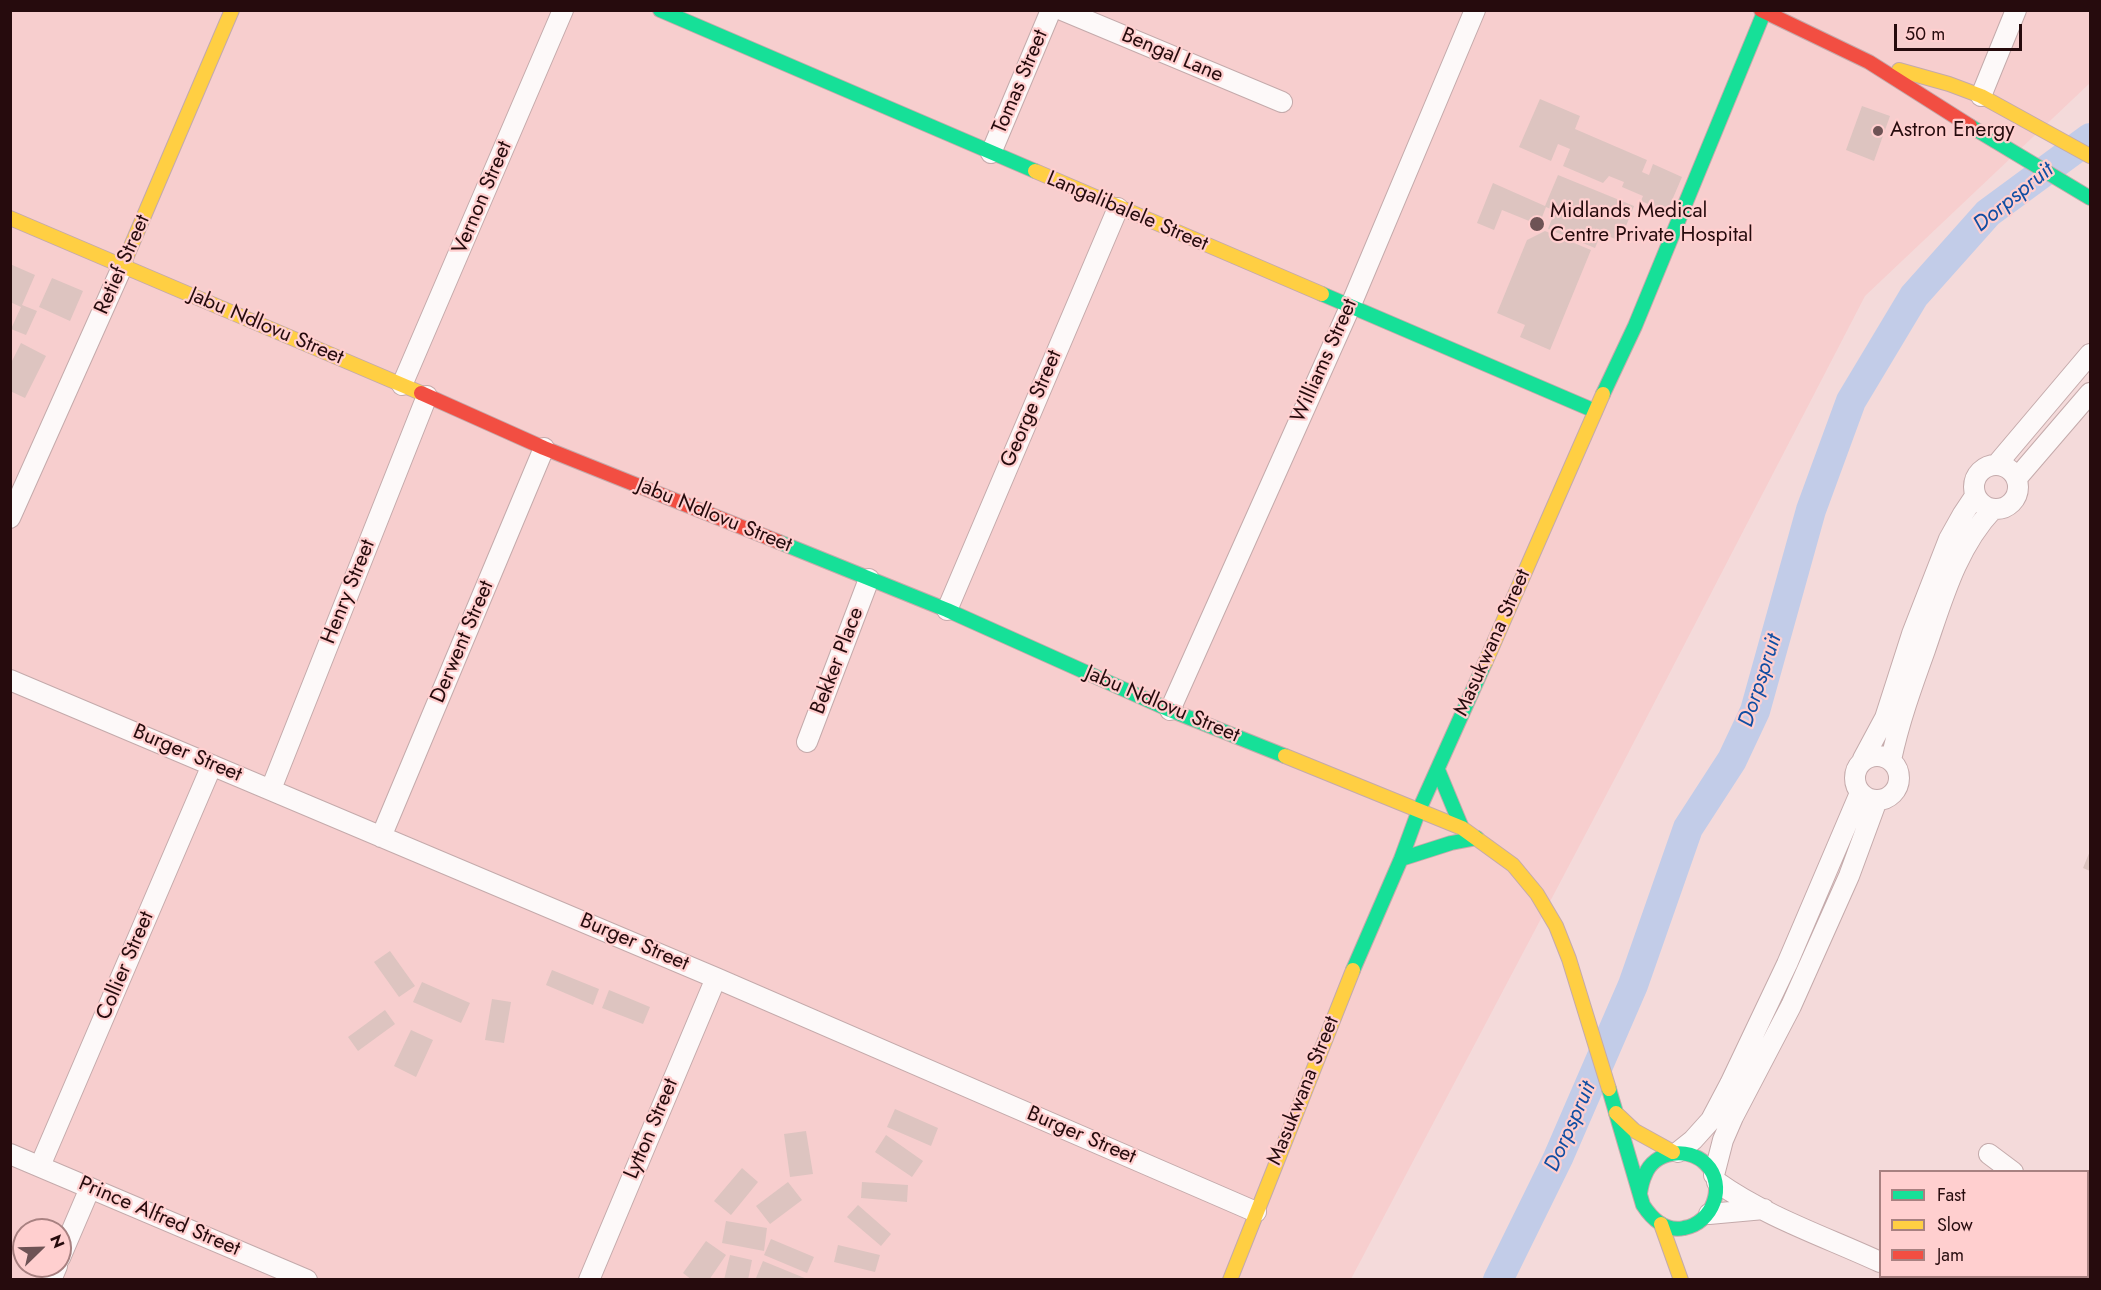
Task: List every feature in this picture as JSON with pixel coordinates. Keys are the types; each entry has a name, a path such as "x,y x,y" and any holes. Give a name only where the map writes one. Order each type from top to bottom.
{"street":[{"name":"Retief Street","path":"10,518 123,265 232,10"},
{"name":"Vernon Street","path":"402,385 563,10"},
{"name":"Tomas Street","path":"991,153 1051,10"},
{"name":"Bengal Lane","path":"1062,10 1282,102"},
{"name":"Williams Street","path":"1170,710 1350,307 1475,10"},
{"path":"1981,96 2016,10"},
{"name":"Langalibalele Street","path":"665,11 1118,208 1595,411"},
{"path":"1764,11 1869,62 2006,149 2090,197"},
{"name":"Masukwana Street","path":"1230,1280 1367,934 1401,859 1419,810 1595,411 1640,315 1764,11"},
{"path":"1823,21 1831,43"},
{"path":"1869,62 1949,84 1981,96 2091,156"},
{"name":"George Street","path":"947,610 1118,208"},
{"name":"Jabu Ndlovu Street","path":"10,218 544,448 947,610 1170,710 1462,828 1512,865 1537,894 1556,926 1590,1024 1640,1192"},
{"path":"1996,464 2009,468 2017,478 2018,491 2014,501 2004,508 1993,509 1985,507 1976,496 1974,488 1977,474 1996,464 2091,354"},
{"path":"2017,478 2091,393"},
{"name":"Henry Street","path":"271,789 427,396"},
{"name":"Derwent Street","path":"381,837 544,448"},
{"path":"1868,796 1854,779 1855,772 1885,718 1912,634 1949,539 1976,496"},
{"path":"1891,760 1899,723 1950,580 1969,539 1993,509"},
{"name":"Bekker Place","path":"807,742 869,579"},
{"name":"Burger Street","path":"10,680 716,978 1256,1212"},
{"path":"1863,759 1877,755 1891,760 1899,772 1898,786 1890,796 1868,796"},
{"name":"Collier Street","path":"40,1166 212,765"},
{"path":"1438,770 1462,828"},
{"path":"1764,1209 1704,1218 1687,1228 1674,1228 1661,1224 1650,1216 1643,1206 1640,1192 1641,1181 1645,1170 1653,1162 1662,1155 1676,1152 1693,1140 1711,1120 1868,796"},
{"path":"1694,1238 1716,1195 1715,1178 1724,1140 1733,1117 1791,1006 1849,876 1868,796"},
{"path":"1401,859 1451,843 1477,838"},
{"name":"Lytton Street","path":"589,1280 716,978"},
{"path":"1614,1107 1635,1131 1676,1152 1690,1154 1701,1159 1715,1178 1736,1195 1879,1261"},
{"name":"Prince Alfred Street","path":"10,1154 307,1280"},
{"path":"1989,1154 2010,1170"},
{"path":"72,1230 90,1188"},
{"path":"1661,1224 1683,1280"},
{"path":"1683,1280 1687,1263"}],"shaded area":[{"path":"2090,10 2090,83 1865,296 1622,765 1351,1279 11,1280 10,11"}],"building":[{"path":"1540,99 1580,116 1575,129 1647,160 1642,172 1649,175 1653,164 1682,177 1667,212 1641,201 1643,196 1622,187 1624,182 1609,176 1603,183 1563,166 1570,149 1558,144 1551,161 1519,147"},
{"path":"1862,106 1890,116 1874,161 1846,150"},
{"path":"1558,175 1634,206 1620,241 1601,233 1595,248 1548,229 1555,211 1546,207 1539,225 1502,210 1494,230 1477,223 1493,183 1545,206"},
{"path":"1545,231 1591,250 1550,350 1520,337 1525,325 1497,313 1527,240"},
{"path":"10,264 35,275 22,305 37,311 26,335 11,329 21,307 10,302"},
{"path":"52,278 83,291 70,321 39,307"},
{"path":"21,343 46,356 25,398 10,391 10,365"},
{"path":"2090,851 2090,871 2083,868"},
{"path":"390,951 415,986 399,997 374,962"},
{"path":"552,970 599,989 593,1005 546,985"},
{"path":"422,982 470,1003 461,1023 413,1002"},
{"path":"609,990 650,1007 643,1024 602,1008"},
{"path":"492,999 511,1002 504,1043 485,1040"},
{"path":"385,1010 395,1024 358,1051 348,1037"},
{"path":"411,1030 433,1040 416,1077 394,1066"},
{"path":"895,1109 938,1128 931,1146 887,1127"},
{"path":"806,1131 813,1174 790,1177 784,1134"},
{"path":"886,1135 923,1161 912,1177 875,1152"},
{"path":"742,1168 758,1182 731,1215 714,1201"},
{"path":"788,1182 802,1200 770,1224 756,1206"},
{"path":"862,1182 908,1185 907,1202 861,1198"},
{"path":"858,1205 891,1234 881,1246 847,1217"},
{"path":"726,1221 767,1228 764,1251 722,1243"},
{"path":"771,1239 814,1257 807,1273 764,1255"},
{"path":"706,1241 726,1255 709,1280 692,1280 683,1273"},
{"path":"838,1245 880,1255 875,1272 834,1262"},
{"path":"730,1255 752,1260 748,1280 724,1280"},
{"path":"763,1261 807,1279 807,1280 756,1278"}],"waterway":[{"name":"Dorpspruit","path":"1498,1280 1558,1158 1633,985 1688,828 1732,760 1755,711 1811,510 1851,401 1914,296 1988,213 2090,138"}],"traffic: fast":[{"path":"660,10 1035,171"},
{"path":"1603,394 1635,326 1765,10"},
{"path":"1970,126 2090,198"},
{"path":"1322,294 1595,411"},
{"path":"779,542 947,610 1170,710 1285,756"},
{"path":"1353,970 1401,859 1419,810 1485,663"},
{"path":"1438,770 1462,828"},
{"path":"1401,859 1451,843 1477,838"},
{"path":"1609,1089 1643,1205 1655,1219 1665,1226 1677,1229 1694,1225 1709,1211 1716,1192 1712,1173 1706,1164 1699,1158 1681,1153 1664,1156 1649,1167 1640,1193"}],"traffic: slow":[{"path":"123,265 232,10"},
{"path":"1899,70 1981,96 2090,156"},
{"path":"1035,171 1322,294"},
{"path":"10,218 421,393"},
{"path":"1485,663 1603,394"},
{"path":"1285,756 1462,828 1513,865 1537,894 1556,926 1569,959 1609,1089"},
{"path":"1230,1280 1353,970"},
{"path":"1616,1113 1635,1131 1673,1152"},
{"path":"1661,1224 1681,1280"}],"traffic: jam":[{"path":"1761,10 1869,62 1970,126"},
{"path":"421,393 544,448 779,542"}],"place":[{"name":"Astron Energy","path":"1878,131"},
{"name":"Midlands Medical Centre Private Hospital","path":"1537,224"}]}
